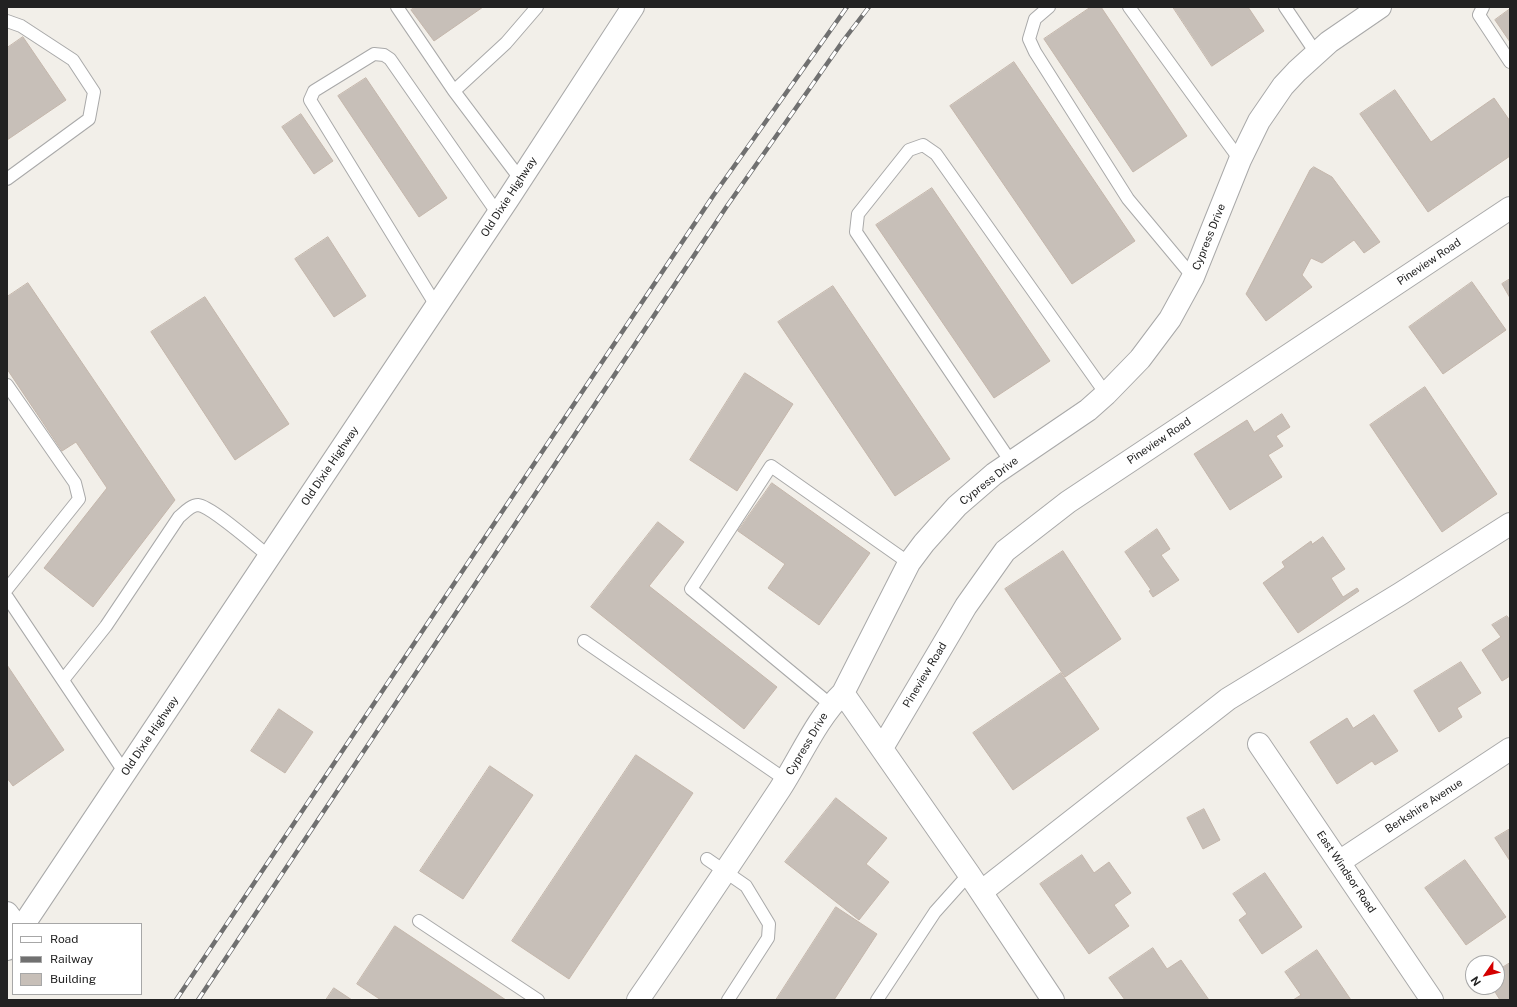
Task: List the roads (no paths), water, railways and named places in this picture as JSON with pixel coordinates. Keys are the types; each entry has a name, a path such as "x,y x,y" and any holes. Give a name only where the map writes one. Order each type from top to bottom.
{"street":[{"name":"Old Dixie Highway","path":"25,923 521,180 633,7"},
{"name":"Cypress Drive","path":"638,1000 726,872 837,699 909,563 956,506 994,474 1088,410 1140,359 1164,327 1193,277 1240,160 1259,121 1283,86 1297,70 1329,42 1380,7"},
{"name":"Pineview Road","path":"882,748 966,606 1005,551 1068,502 1510,208"},
{"path":"981,892 1228,699 1400,594 1510,524"},
{"path":"837,699 882,748 969,874 1053,1000"},
{"name":"East Windsor Road","path":"1259,744 1432,1000"},
{"name":"Berkshire Avenue","path":"1339,862 1510,749"},
{"path":"7,913 14,923"}],"lane":[{"path":"397,7 454,91 521,180"},
{"path":"454,91 506,43 537,7"},
{"path":"1050,7 1035,19 1030,39 1035,52 1128,199 1193,277"},
{"path":"1129,7 1240,160"},
{"path":"1285,7 1316,53"},
{"path":"1483,7 1479,15 1510,62"},
{"path":"7,21 21,26 73,60 94,92 89,119 7,179"},
{"path":"436,307 310,100 314,91 374,54 390,59 498,214"},
{"path":"1011,462 856,232 858,214 909,150 923,145 936,154 1106,394"},
{"path":"7,385 75,483 79,499 7,589"},
{"path":"837,699 691,589 771,466 909,563"},
{"path":"63,680 106,626 180,517 191,508 198,505 211,511 270,557"},
{"path":"7,597 125,773"},
{"path":"584,641 786,780"},
{"path":"707,859 746,886 769,924 768,938 728,1000"},
{"path":"877,1000 935,912 969,874"},
{"path":"418,921 538,1000"}],"railway":[{"path":"176,1000 713,196 847,7"},
{"path":"198,1000 727,206 843,41 869,7"}]}
